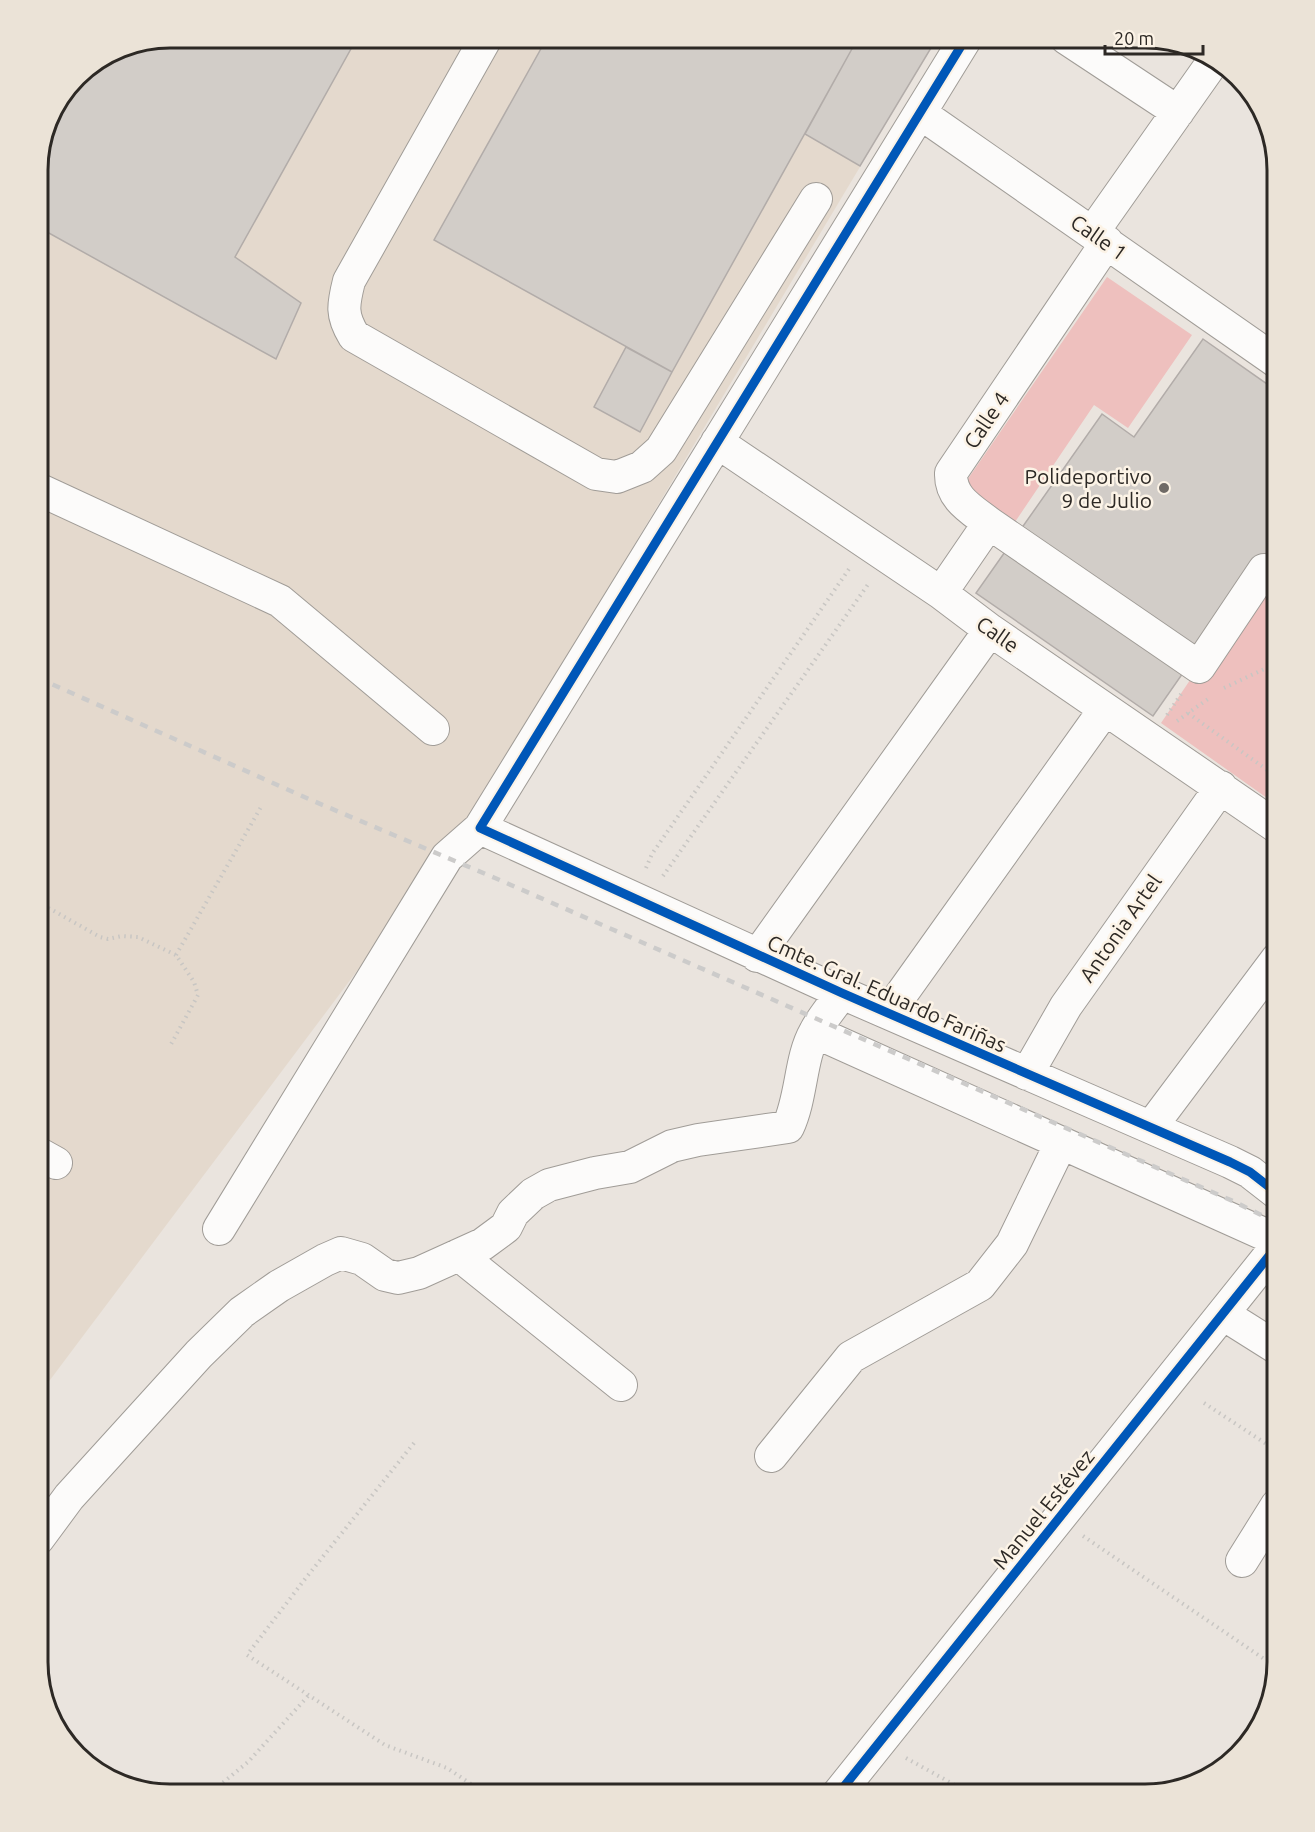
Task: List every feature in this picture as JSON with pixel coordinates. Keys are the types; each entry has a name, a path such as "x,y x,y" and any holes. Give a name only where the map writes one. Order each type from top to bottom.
{"street":[{"path":"480,48 349,281 343,305 346,322 354,336 597,474 617,477 642,467 661,450 816,200"},
{"path":"219,1229 447,857 480,828 960,48"},
{"path":"1081,48 1178,112"},
{"name":"Calle 4","path":"1199,667 989,523 957,498 950,484 951,473 1178,112 1209,67"},
{"name":"Calle 1","path":"920,113 1267,354"},
{"name":"Calle","path":"717,442 941,593 990,630 1267,819"},
{"path":"48,494 280,602 434,729"},
{"path":"941,593 989,523"},
{"path":"1199,667 1264,570 1267,572"},
{"path":"757,956 990,630"},
{"path":"888,1013 1105,709"},
{"name":"Antonia Artel","path":"1027,1074 1066,1006 1221,787"},
{"name":"Cmte. Gral. Eduardo Fariñas","path":"480,828 757,956 1230,1162 1267,1185"},
{"path":"1151,1127 1267,974"},
{"path":"48,1525 69,1497 199,1354 242,1312 279,1286 325,1260 341,1253 362,1258 385,1275 398,1278 419,1273 483,1244 506,1227 513,1213 533,1194 549,1185 630,1167 672,1146 788,1127 795,1112 810,1044 815,1032 842,993"},
{"path":"815,1032 1267,1235"},
{"path":"771,1455 851,1356 980,1285 1012,1244 1061,1143"},
{"path":"459,1255 621,1385"},
{"name":"Manuel Estévez","path":"846,1784 1267,1260"},
{"path":"1223,1314 1267,1341"},
{"path":"1242,1560 1267,1522"}],"path":[{"path":"638,901 652,854 877,550"},
{"path":"638,901 877,550"},
{"path":"1150,740 1199,667"},
{"path":"1150,740 1224,688 1267,668"},
{"path":"1188,713 1267,769"},
{"path":"176,955 261,807"},
{"path":"48,908 100,937 108,939 122,936 138,937 176,955 194,982 198,995 170,1046"},
{"path":"1204,1403 1267,1444"},
{"path":"414,1443 304,1579 247,1655 385,1745 447,1767 472,1784"},
{"path":"1058,1520 1267,1661"},
{"path":"221,1784 248,1762 309,1695"},
{"path":"879,1743 953,1784"}],"shaded area":[{"path":"931,48 468,823 48,1383 48,162 57,123 69,102 90,78 109,64 131,54 154,49"},
{"path":"1107,277 1192,335 1128,428 1094,405 1015,522 963,486"},
{"path":"1255,584 1267,592 1267,798 1161,723"}],"building":[{"path":"351,48 235,257 301,303 276,359 48,233 48,162 57,123 73,96 90,78 109,64 131,54 154,49"},
{"path":"541,48 852,48 672,372 434,240"},
{"path":"852,48 931,48 860,166 805,134"},
{"name":"Polideportivo 9 de Julio","path":"1203,339 1267,384 1267,552 1153,716 976,593 1102,414 1134,437"},
{"path":"626,347 672,372 640,432 594,407"}],"railway":[{"path":"48,682 311,800 495,878 1267,1218"}],"cycle path":[{"path":"960,48 480,828 842,993 1230,1162 1250,1172 1267,1185"},
{"path":"846,1784 1267,1258"}],"place":[{"name":"Polideportivo 9 de Julio","path":"1164,488"}]}
